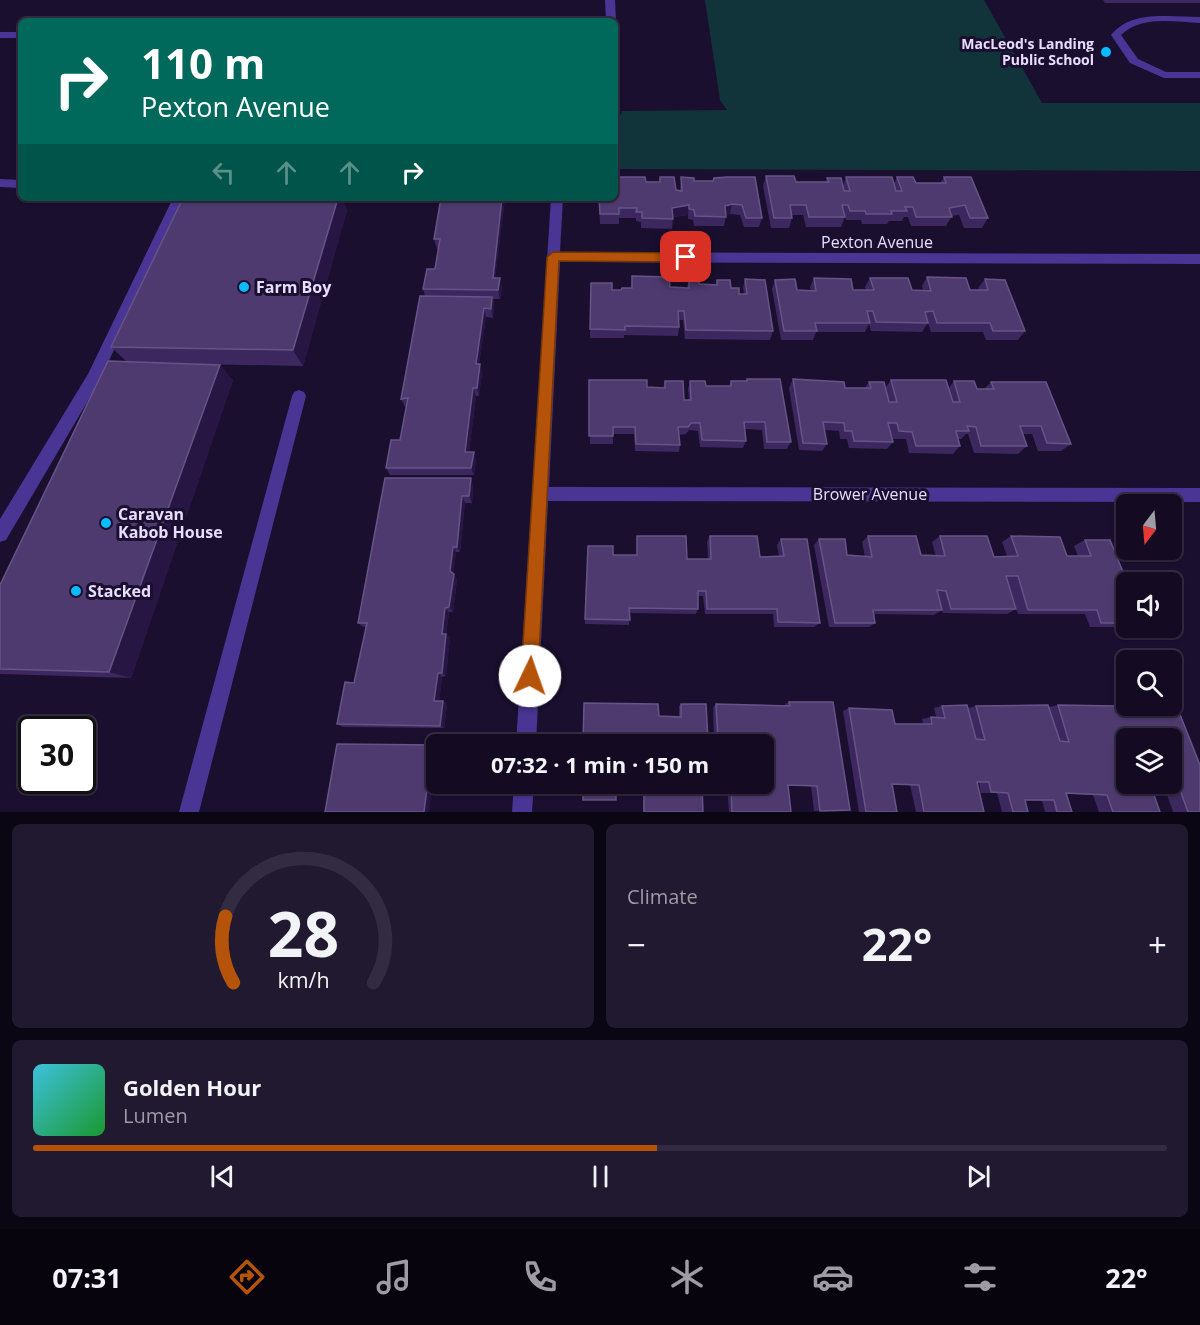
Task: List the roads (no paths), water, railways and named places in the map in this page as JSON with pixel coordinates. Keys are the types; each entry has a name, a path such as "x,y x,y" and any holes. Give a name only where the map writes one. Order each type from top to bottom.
{"street":[{"path":"610,0 611,18"},
{"path":"1200,20 1134,21 1123,26 1116,34 1134,61 1164,75 1200,75"},
{"path":"0,35 18,35"},
{"path":"0,183 18,184"},
{"path":"0,534 94,378 178,201"},
{"path":"527,734 557,201"},
{"name":"Pexton Avenue","path":"553,257 1200,259"},
{"path":"189,812 299,396"},
{"name":"Brower Avenue","path":"539,494 1200,495"},
{"path":"522,812 523,794"}],"place":[{"name":"MacLeod's Landing Public School","path":"1106,52"},
{"name":"Farm Boy","path":"244,287"},
{"name":"Caravan Kabob House","path":"106,523"},
{"name":"Stacked","path":"76,591"}]}
